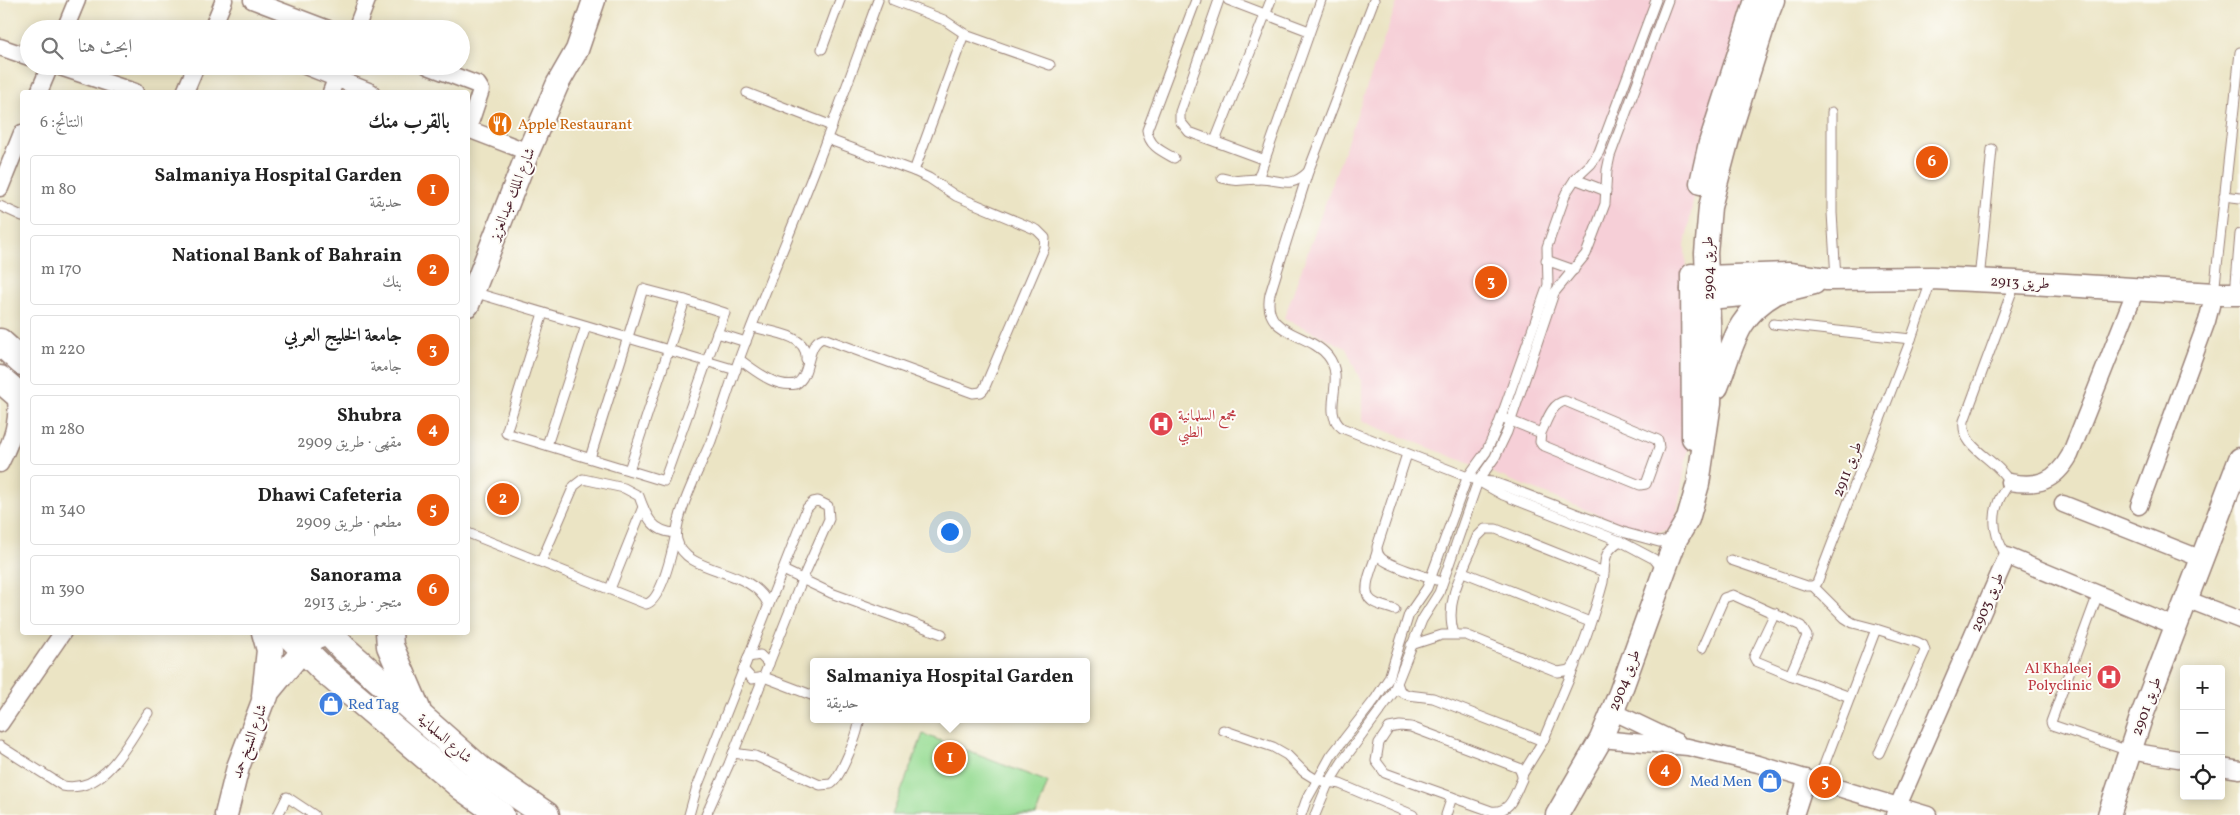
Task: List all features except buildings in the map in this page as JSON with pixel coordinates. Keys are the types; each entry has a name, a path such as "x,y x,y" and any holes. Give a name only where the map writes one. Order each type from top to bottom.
{"main road":[{"path":"0,342 20,360"},
{"path":"265,696 270,650 266,635"},
{"path":"388,635 390,646 397,664 422,718"},
{"name":"شارع السلمانية","path":"335,636 422,718 481,770 546,815"},
{"name":"شارع السلمانية","path":"294,642 463,788 501,815"}],"street":[{"path":"69,20 77,0"},
{"path":"216,20 224,0"},
{"path":"252,0 304,20"},
{"path":"359,20 367,0"},
{"name":"شارع الملك عبدالعزيز","path":"558,83 563,55 580,0"},
{"name":"شارع الملك عبدالعزيز","path":"470,299 528,152 558,83 573,59 594,0"},
{"name":"طريق 2904","path":"1557,815 1601,738 1676,539 1688,519 1696,493 1710,402 1711,365 1698,287 1694,238 1703,175 1713,134 1756,0"},
{"name":"طريق 2904","path":"1676,539 1676,531 1692,456 1698,287 1715,184 1766,18 1774,0"},
{"path":"0,48 20,54"},
{"path":"40,90 46,75"},
{"path":"84,75 129,90"},
{"path":"186,90 192,75"},
{"path":"452,75 478,85 482,90 470,123"},
{"path":"336,79 366,90"},
{"path":"470,130 528,152"},
{"path":"0,188 20,138"},
{"name":"طريق 2913","path":"1698,287 1789,274 1831,278 1979,280 2230,294"},
{"name":"طريق 2913","path":"1698,287 1778,292 1831,278"},
{"path":"2009,482 2025,485 2039,483 2052,477 2063,468 2070,455 2136,289"},
{"path":"1710,402 1738,328 1756,307 1778,292"},
{"path":"2139,506 2207,321 2230,294"},
{"path":"2,460 17,417 12,390"},
{"path":"2,460 20,445"},
{"name":"طريق 2901","path":"2109,815 2175,626 2240,461"},
{"path":"2063,504 2202,559"},
{"name":"طريق 2903","path":"1896,810 2007,556 2175,626"},
{"path":"2186,599 2240,620"},
{"path":"0,724 61,635"},
{"path":"294,642 335,636"},
{"name":"شارع الشيخ حمد","path":"226,815 238,767 265,696 294,642"},
{"path":"1612,711 1688,747"},
{"path":"1601,738 1688,747 1813,779 1896,810 1928,815"},
{"path":"2130,751 2180,759"},
{"path":"2225,768 2240,770"},
{"path":"1795,815 1813,779"}],"lane":[{"path":"822,49 840,0"},
{"path":"470,534 646,604 654,600 666,572 679,518 711,440 746,342 832,126 878,0"},
{"path":"893,0 944,20 964,34 1050,65"},
{"path":"1174,158 1154,147 1150,142 1147,130 1196,0"},
{"path":"1219,0 1180,116 1186,129 1265,160"},
{"path":"1228,0 1309,31"},
{"path":"1215,141 1270,0"},
{"path":"1258,179 1321,0"},
{"path":"1374,0 1308,172 1270,294 1268,308 1270,315 1278,325 1316,344 1331,359 1337,380 1333,414 1339,426 1467,478 1493,482 1626,533 1659,542 1676,539"},
{"path":"1300,815 1316,780 1331,756 1380,693 1391,672 1412,610 1422,597 1431,579 1467,478 1486,452 1501,417 1548,285 1547,247 1566,193 1575,179 1591,164 1599,152 1656,0"},
{"path":"1316,815 1331,781 1349,750 1389,698 1397,682 1411,645 1425,615 1436,598 1478,481 1495,457 1510,421 1554,293 1586,254 1603,210 1610,156 1668,0"},
{"path":"914,171 964,34"},
{"path":"2230,294 2224,196 2240,52"},
{"path":"747,93 832,126"},
{"path":"1831,278 1832,112"},
{"path":"740,360 765,378 791,384 800,382 815,343 823,338 973,393 981,392 984,389 1044,248 1045,238 1037,230 956,196 929,178 914,171 827,139"},
{"path":"1979,280 1992,149"},
{"path":"1222,178 1236,181 1258,179 1287,184 1294,182 1308,172"},
{"path":"1575,179 1606,191"},
{"path":"2224,196 2240,198"},
{"path":"0,206 20,215"},
{"path":"2230,294 2240,234"},
{"path":"1546,260 1574,270"},
{"name":"طريق 2911","path":"1813,586 1817,582 1912,339 1932,278"},
{"path":"2007,556 1996,536 1995,514 2009,482 2004,473 1967,440 1963,429 1964,421 2016,282"},
{"path":"543,313 506,433 664,481 725,313 643,289 590,458"},
{"path":"470,299 543,313 736,370"},
{"path":"629,470 685,300"},
{"path":"1773,324 1912,339"},
{"path":"547,445 586,326"},
{"path":"752,327 790,337 802,343 806,348 807,356 804,374"},
{"path":"717,333 746,342"},
{"path":"1565,401 1658,440 1659,448 1646,484 1640,485 1542,445 1540,442 1541,434 1553,409 1557,404 1565,401"},
{"path":"1501,417 1541,434"},
{"path":"1407,454 1377,547 1379,556 1387,562 1442,582"},
{"path":"542,562 574,486 579,480 588,479 632,491 639,496 645,514 654,526 661,531 676,533"},
{"path":"1478,481 1503,495 1620,541 1654,559 1664,572"},
{"path":"689,815 696,790 807,508 813,502 823,503 828,506 829,519 802,580 734,753 706,815"},
{"path":"610,590 643,507"},
{"path":"1454,634 1450,610 1463,572 1480,532 1490,528 1604,572"},
{"path":"676,533 679,545 688,557 754,584 765,596 768,604"},
{"path":"1522,775 1519,768 1515,766 1411,727 1389,728 1383,735 1376,752 1376,761 1381,770 1491,811 1502,811 1509,805 1522,775 1543,741 1576,664 1602,582 1605,557 1609,550 1620,541"},
{"path":"1378,552 1367,588 1368,596 1373,602 1395,610"},
{"path":"1731,560 1807,586 1813,586 1845,618 1853,623 1923,645 1925,651 1879,753"},
{"path":"783,570 831,593 942,634"},
{"path":"1463,572 1590,622"},
{"path":"1702,648 1724,598 1734,594 1801,626 1807,636 1790,675"},
{"path":"2098,594 2050,722 2052,725 2130,751"},
{"path":"1775,614 1754,657 1756,661 1850,697"},
{"path":"1813,779 1850,697 1876,629"},
{"path":"1411,645 1442,636 1466,635 1558,672 1570,670 1576,664"},
{"path":"748,657 760,656 769,664"},
{"path":"744,669 752,679 764,677 810,694"},
{"path":"1397,682 1400,691 1408,695 1433,698 1543,741"},
{"path":"0,746 52,780 63,786 75,788 98,779 114,762 148,713"},
{"path":"734,753 755,756 820,785 831,784 838,777 858,728 858,723"},
{"path":"1223,730 1280,751 1316,780 1331,781 1413,815"},
{"path":"278,815 286,797 314,815"},
{"path":"1446,815 1452,797"}],"shaded area":[{"path":"1398,0 1741,0 1735,11 1738,26 1703,147 1685,246 1691,434 1674,529 1649,535 1362,421 1362,384 1346,348 1284,318"}],"green space":[{"path":"923,734 1048,782 1036,815 892,815"}],"place":[{"name":"Apple Restaurant","path":"500,124"},
{"name":"Sanorama","path":"1932,162"},
{"name":"جامعة الخليج العربي","path":"1491,282"},
{"name":"مجمع السلمانية الطبي","path":"1161,424"},
{"name":"National Bank of Bahrain","path":"503,499"},
{"name":"Al Khaleej Polyclinic","path":"2109,677"},
{"name":"Red Tag","path":"331,704"},
{"name":"Salmaniya Hospital Garden","path":"950,758"},
{"name":"Shubra","path":"1665,770"},
{"name":"Med Men","path":"1770,781"},
{"name":"Dhawi Cafeteria","path":"1825,782"}]}
